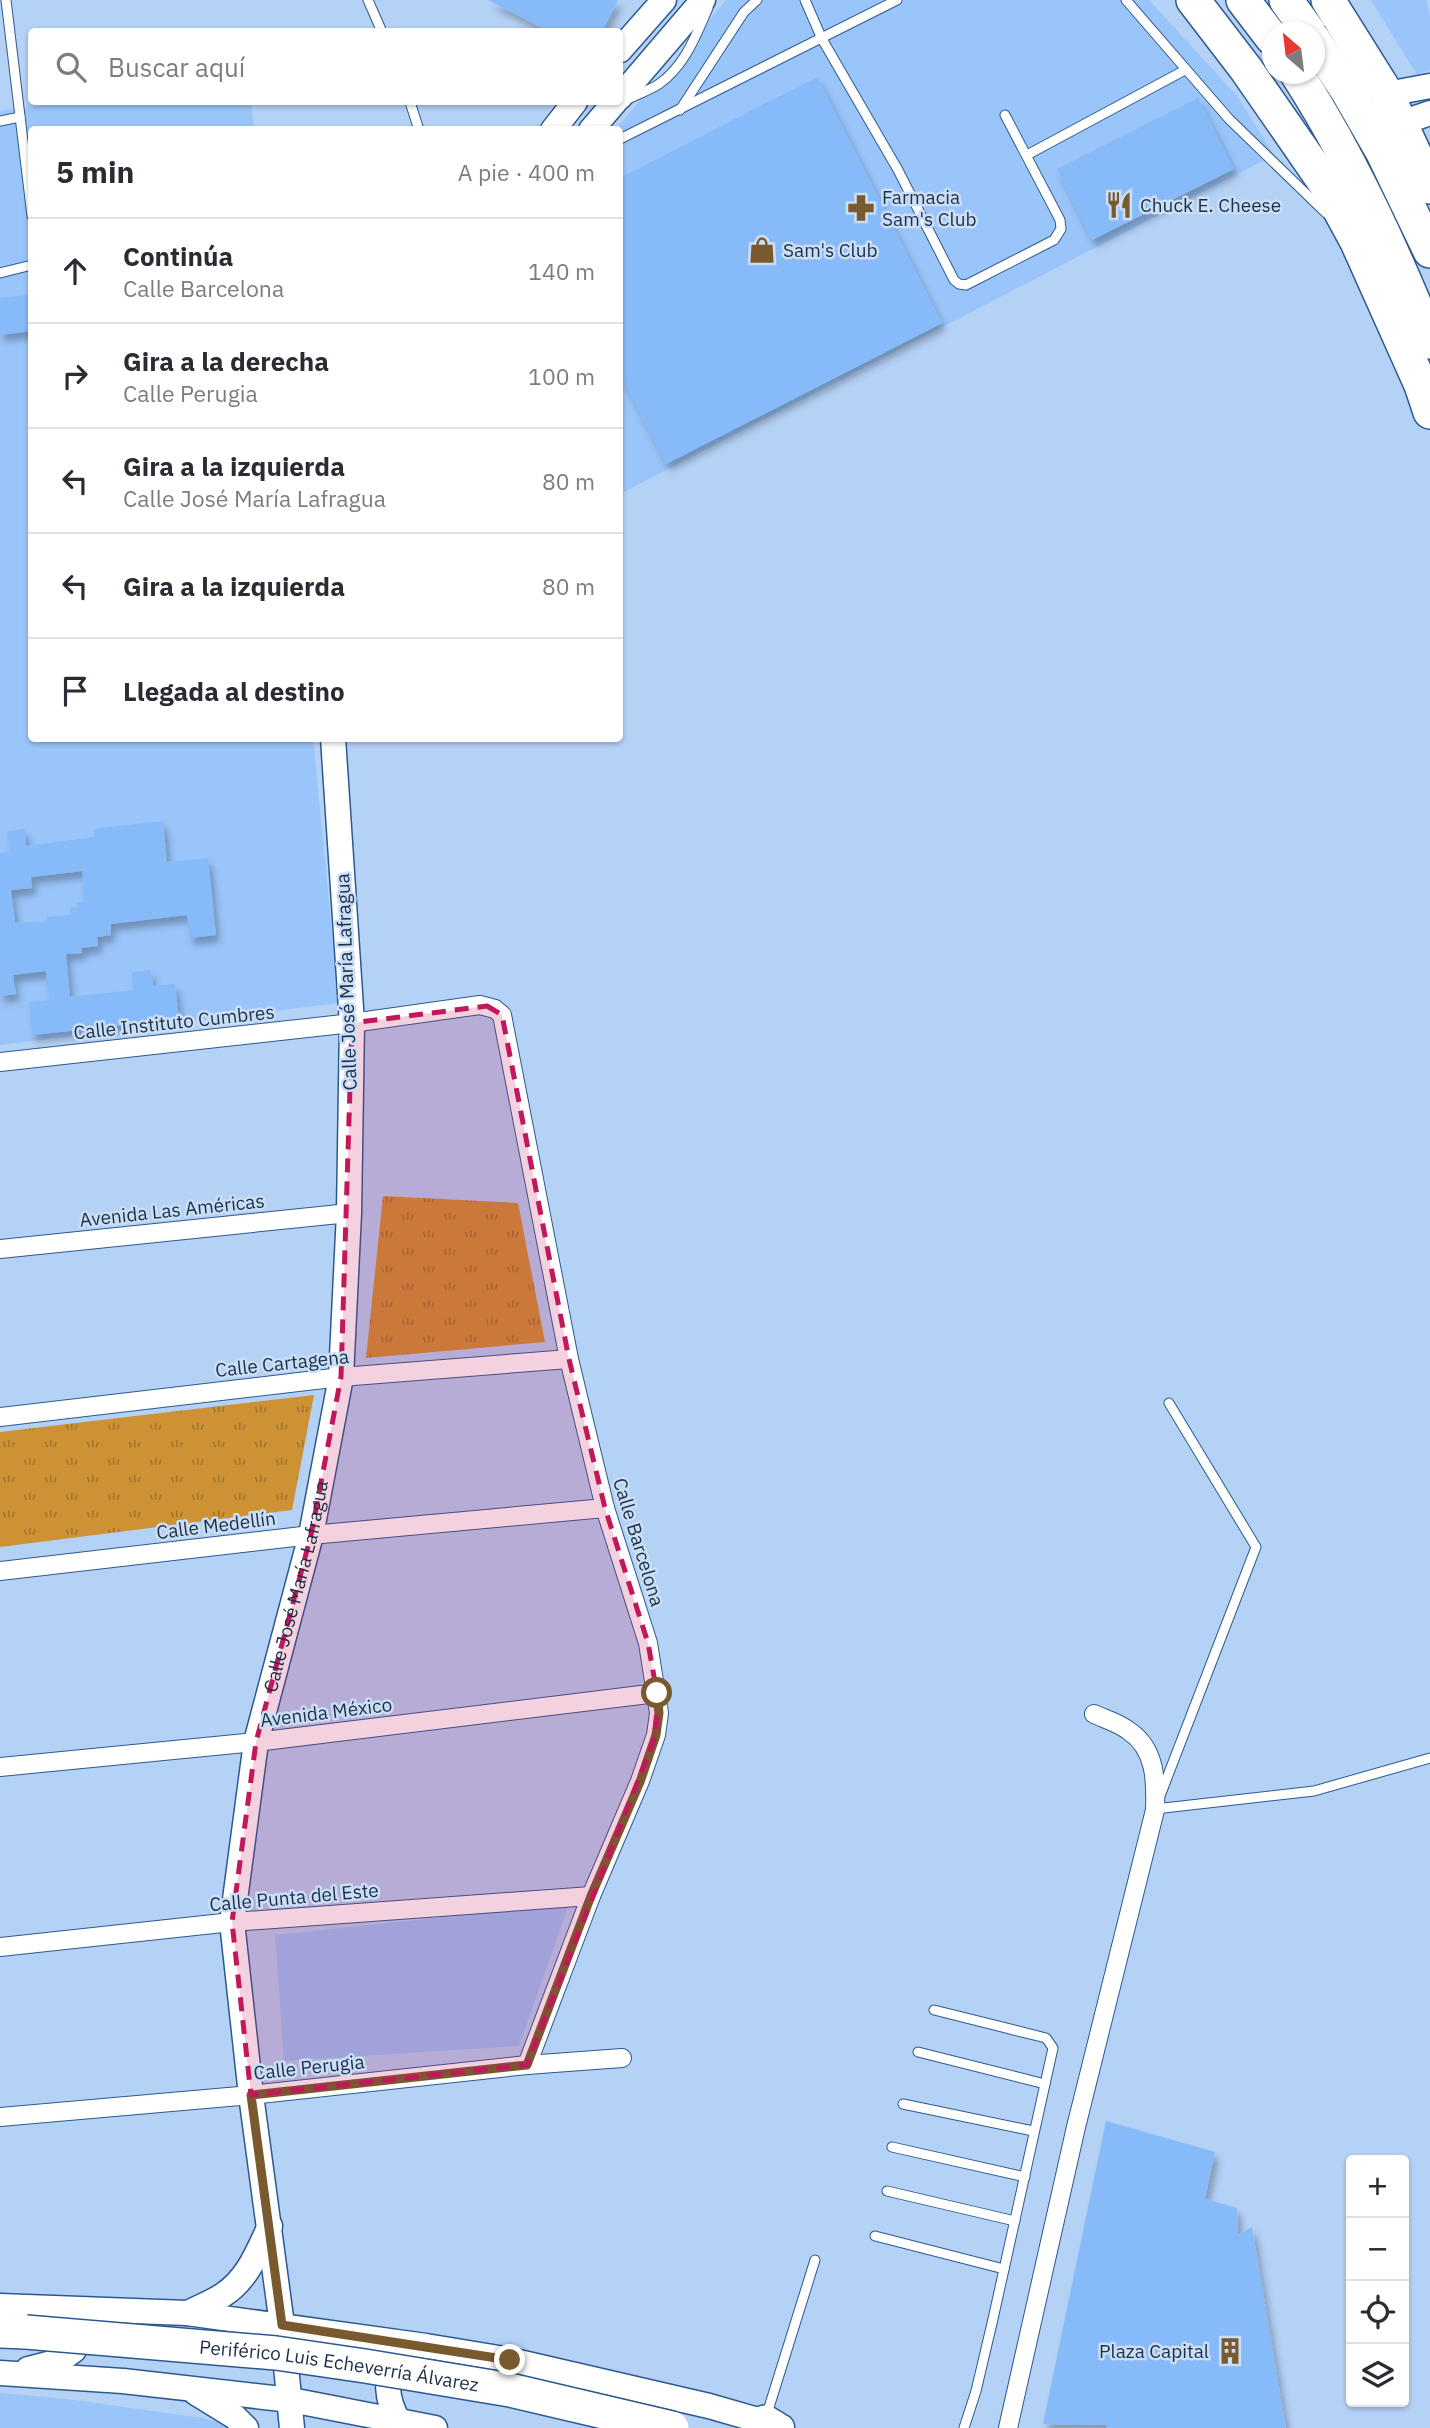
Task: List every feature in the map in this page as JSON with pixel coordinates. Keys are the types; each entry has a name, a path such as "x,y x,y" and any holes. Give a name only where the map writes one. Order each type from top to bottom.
{"highway":[{"path":"1193,0 1246,69 1325,183 1357,242 1430,412"},
{"path":"1243,0 1262,25"},
{"path":"1286,0 1301,21"},
{"path":"1328,0 1387,94 1416,118 1430,187"},
{"path":"1325,57 1383,152 1430,251"},
{"path":"1303,84 1327,121 1352,169 1408,287 1430,342"},
{"name":"Periférico Luis Echeverría Álvarez","path":"6,2341 274,2374 509,2413 573,2428"},
{"name":"Periférico Luis Echeverría Álvarez","path":"6,2341 276,2353 510,2389 672,2428"}],"main road":[{"path":"623,47 664,0"},
{"path":"623,93 704,0"},
{"path":"1387,94 1430,86"},
{"path":"556,126 573,105"},
{"path":"594,126 612,105"},
{"name":"Calle José María Lafragua","path":"292,2428 291,2400 251,2095 232,1923 256,1742 311,1535 341,1377 349,1213 352,1023 333,742"},
{"path":"187,2313 224,2295 243,2277 270,2225"},
{"path":"6,2341 187,2313 426,2346 536,2366 709,2406 775,2426"},
{"path":"6,2341 123,2381 291,2400 435,2428"},
{"path":"399,2421 390,2406 387,2387 394,2364 411,2351 426,2346"},
{"path":"190,2389 235,2417 246,2428"}],"street":[{"name":"Calle Instituto Cumbres","path":"0,1062 352,1023 480,1005 495,1009 502,1015"},
{"name":"Calle Barcelona","path":"502,1015 569,1359 605,1508 648,1643 659,1713 656,1735 640,1782 591,1896 527,2065"},
{"name":"Avenida Las Américas","path":"0,1249 349,1213"},
{"name":"Calle Cartagena","path":"0,1417 341,1377 569,1359"},
{"name":"Calle Medellín","path":"0,1571 311,1535 605,1508"},
{"name":"Avenida México","path":"0,1768 256,1742 657,1693"},
{"path":"1007,2428 1076,2127 1155,1811 1156,1775 1144,1746 1129,1731 1094,1714"},
{"name":"Calle Punta del Este","path":"0,1947 232,1923 591,1896"},
{"name":"Calle Perugia","path":"0,2117 622,2058"}],"lane":[{"path":"6,0 28,183"},
{"path":"368,0 380,28"},
{"path":"623,99 656,86 671,72 691,47 712,0"},
{"path":"680,110 744,12 757,0"},
{"path":"804,0 822,38 898,170 954,280 959,284 966,285 1058,236 1061,229 1060,220 1005,116"},
{"path":"623,138 897,0"},
{"path":"1126,0 1229,119 1357,242"},
{"path":"1027,155 1185,70"},
{"path":"411,105 418,126"},
{"path":"0,121 20,117"},
{"path":"0,273 28,266"},
{"path":"1169,1403 1256,1547 1155,1811 1314,1791 1430,1758"},
{"path":"934,2010 1046,2038 1053,2048 976,2391 964,2428"},
{"path":"918,2052 1045,2084"},
{"path":"903,2104 1033,2131"},
{"path":"892,2147 1025,2177"},
{"path":"887,2190 1015,2221"},
{"path":"875,2236 1004,2269"},
{"path":"775,2426 815,2260"}],"highlighted area":[{"path":"487,1006 502,1015 569,1359 605,1508 648,1643 657,1693 656,1735 527,2065 251,2095 232,1922 256,1742 311,1535 341,1377 352,1023"}],"shaded area":[{"path":"726,0 1149,0 1237,96 1274,155 623,492 623,126 618,126"},
{"path":"1371,0 1426,0 1430,17 1430,70 1417,75"},
{"path":"42,105 251,105 254,126 28,126 28,742 313,742 339,1003 0,1045 0,111"},
{"path":"569,1904 519,2046 284,2061 275,1935"},
{"path":"0,2393 67,2399 202,2418 241,2428 0,2428"}],"green space":[{"path":"383,1196 518,1203 545,1342 366,1358"},
{"path":"314,1395 292,1510 0,1547 0,1432"}],"building":[{"path":"488,0 618,0 604,28 542,28"},
{"name":"Sam's Club","path":"817,77 942,323 666,464 623,379 623,176"},
{"name":"Chuck E. Cheese","path":"1198,98 1234,169 1092,240 1057,169"},
{"path":"28,294 28,332 0,335 0,298"},
{"path":"163,821 167,862 208,858 216,935 190,938 187,915 111,924 111,935 97,937 98,946 81,948 82,953 66,954 70,997 134,990 132,972 151,970 153,986 175,984 179,1019 32,1035 29,1002 49,1000 46,971 13,975 16,994 0,996 0,853 10,852 7,831 25,829 26,846 95,837 94,829","holes":["82,871 84,902 70,908 70,915 46,917 47,921 15,923 11,890 32,888 31,877"]},
{"name":"Plaza Capital","path":"1106,2121 1215,2152 1205,2199 1237,2208 1238,2235 1252,2227 1286,2428 1106,2428 1107,2425 1043,2424"}],"place":[{"name":"Chuck E. Cheese","path":"1119,205"},
{"name":"Farmacia Sam's Club","path":"861,208"},
{"name":"Sam's Club","path":"762,250"},
{"name":"Plaza Capital","path":"1230,2351"}],"route":[{"path":"510,2360 282,2325 251,2095 527,2065 591,1896 640,1782 656,1735 659,1713 657,1693"}]}
